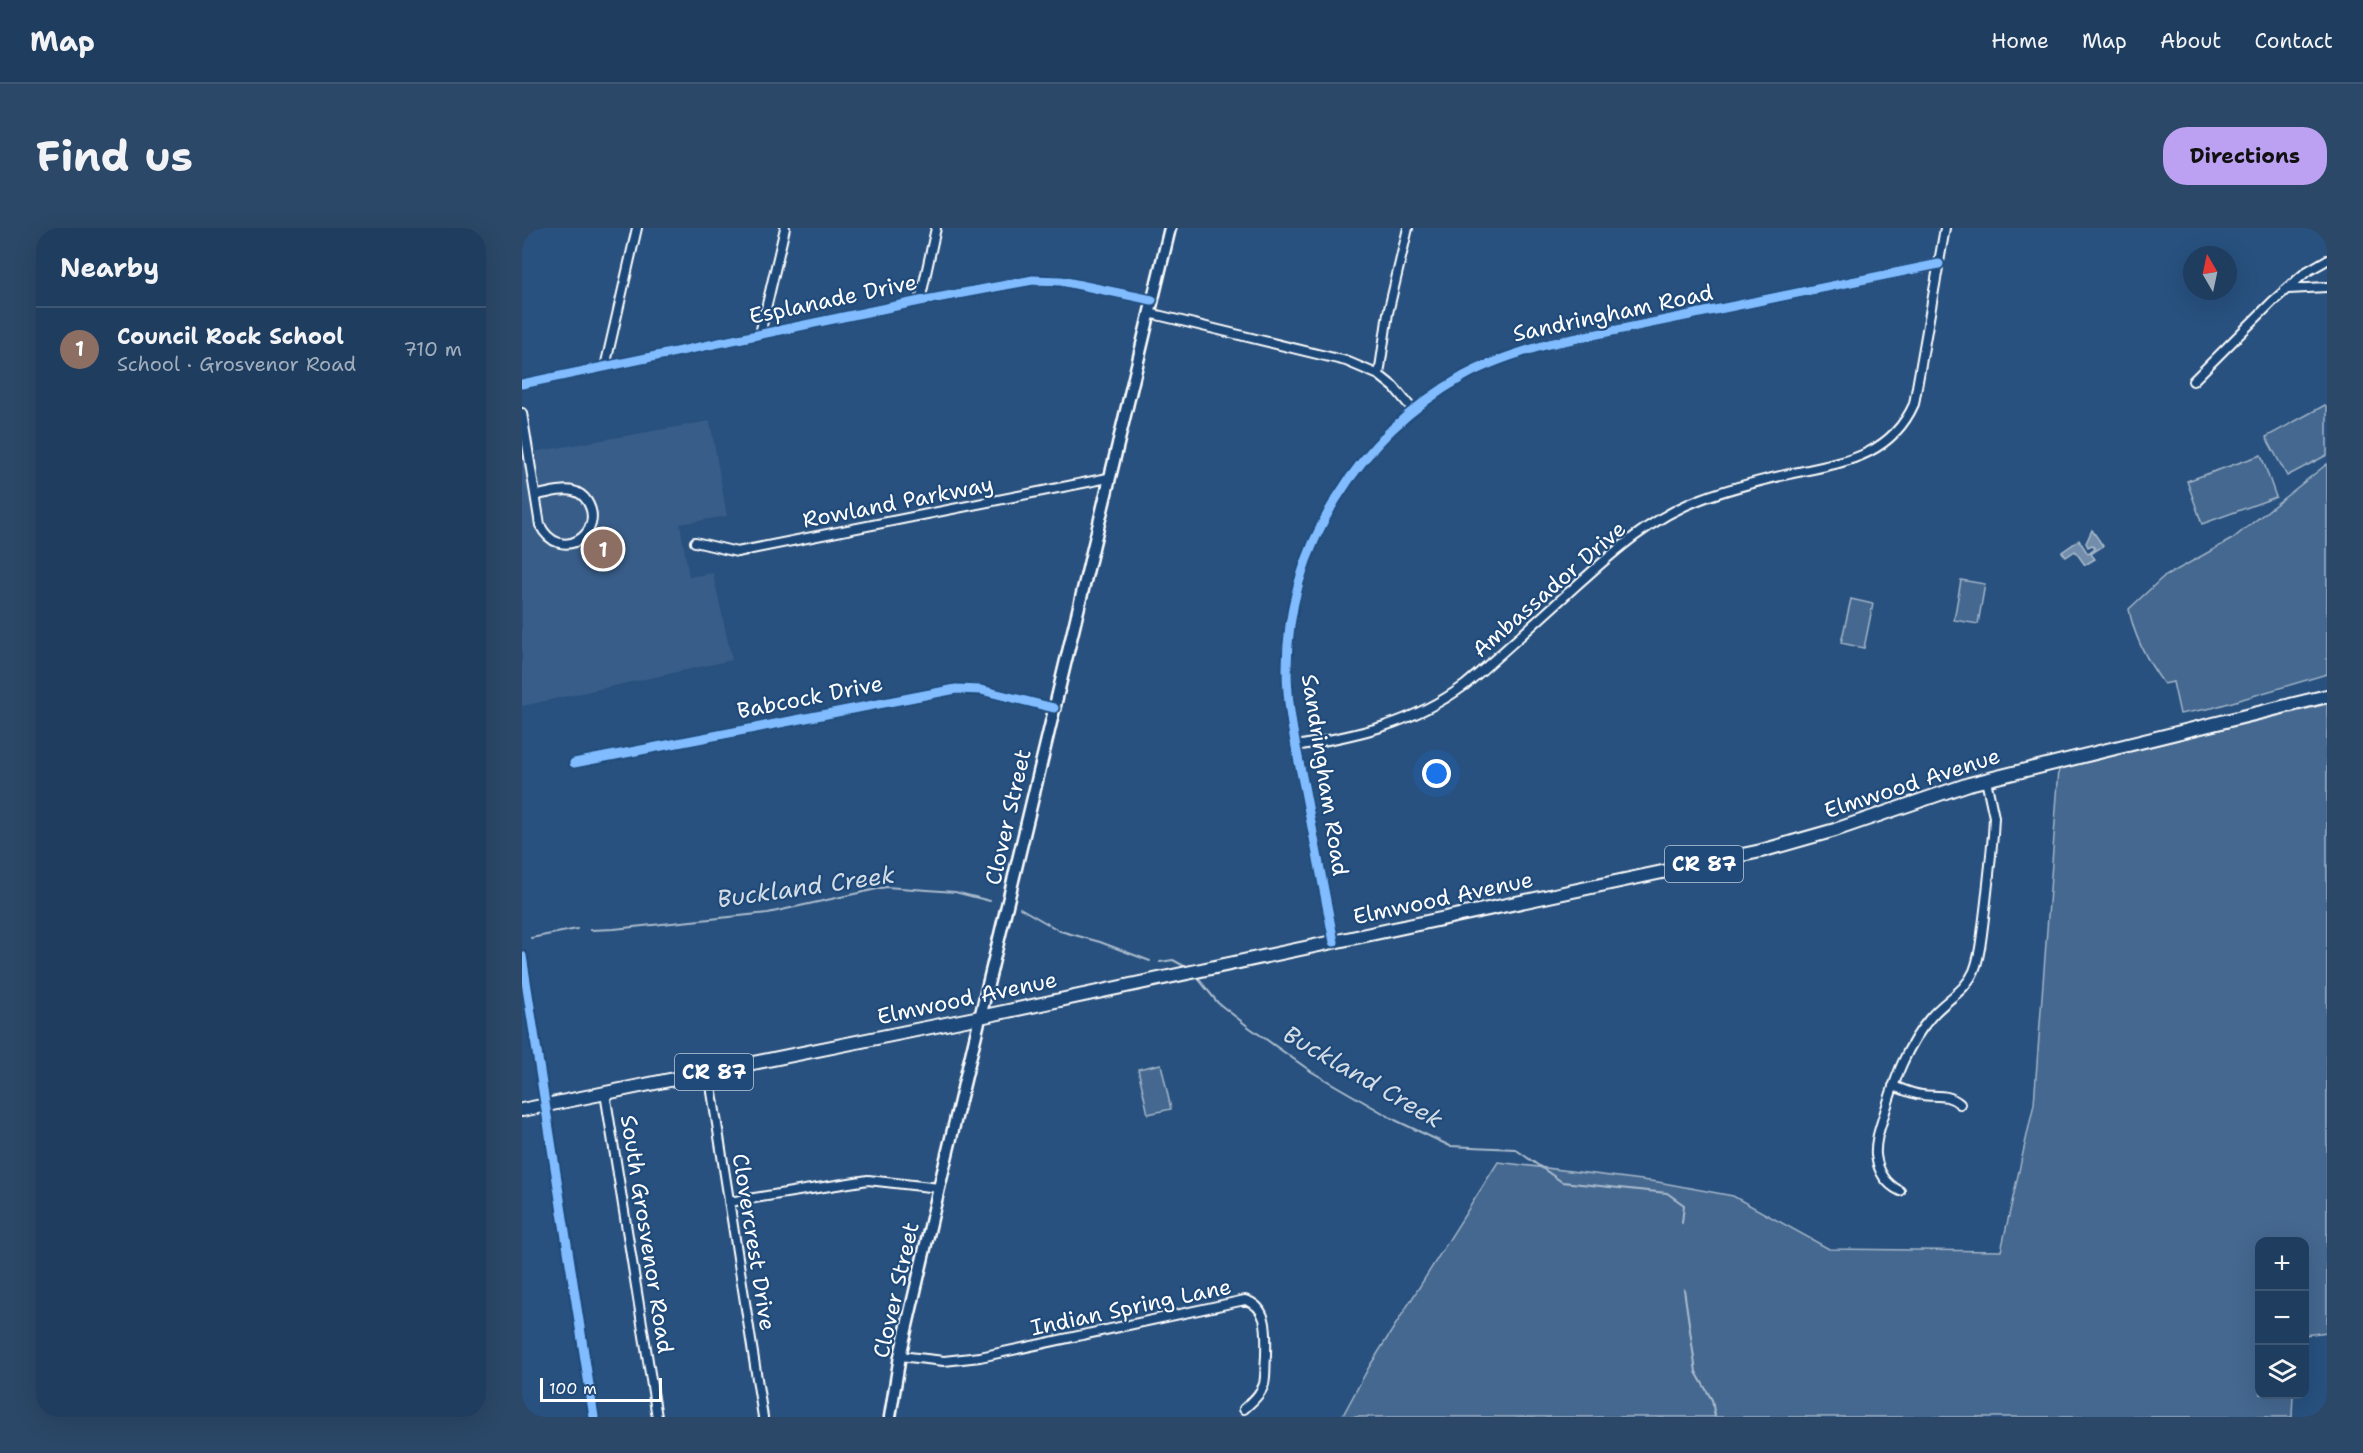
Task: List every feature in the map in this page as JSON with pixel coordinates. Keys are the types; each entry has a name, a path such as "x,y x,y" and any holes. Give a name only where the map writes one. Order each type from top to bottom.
{"main road":[{"name":"Clover Street","path":"890,1417 900,1356 939,1188 1170,228"},
{"name":"Elmwood Avenue","path":"522,1110 980,1017 1761,851 1813,837 1952,789 2327,696"}],"street":[{"path":"604,367 637,228"},
{"path":"760,334 785,228"},
{"path":"920,301 936,228"},
{"path":"1380,375 1388,313 1408,228"},
{"name":"Ambassador Drive","path":"1296,746 1370,732 1409,718 1438,704 1466,685 1622,545 1682,507 1738,486 1844,463 1881,444 1904,423 1914,404 1945,228"},
{"path":"2193,381 2261,312 2306,272 2327,260"},
{"name":"Sandringham Road","path":"1334,942 1296,746 1287,672 1287,652 1291,620 1305,564 1323,522 1349,478 1386,434 1413,410 1465,375 1510,356 1549,344 1940,264"},
{"name":"Esplanade Drive","path":"522,384 920,301 1033,280 1061,281 1152,300"},
{"path":"2288,289 2327,287"},
{"path":"1149,313 1346,361 1380,375 1394,387 1413,410"},
{"path":"522,413 540,525 552,541 562,544 575,543 585,535 592,522 593,510 585,497 573,490 536,495"},
{"name":"Rowland Parkway","path":"695,542 737,552 1108,478"},
{"name":"Babcock Drive","path":"574,764 956,689 990,692 1054,708"},
{"path":"1900,1191 1884,1177 1876,1153 1877,1138 1903,1059 1918,1033 1932,1015 1969,982 1975,969 1984,918 1993,826 1993,809 1986,780"},
{"name":"Clovercrest Drive","path":"709,1073 763,1417"},
{"path":"1893,1086 1923,1095 1953,1098 1960,1104"},
{"name":"South Grosvenor Road","path":"605,1093 657,1417"},
{"path":"729,1202 868,1180 939,1188"},
{"name":"Indian Spring Lane","path":"900,1356 944,1361 980,1357 1245,1300 1260,1310 1264,1318 1266,1333 1264,1383 1258,1395 1244,1409"}],"shaded area":[{"path":"2325,405 2327,408 2327,455 2287,476 2266,437"},
{"path":"710,421 727,516 680,524 689,577 713,573 732,660 522,706 522,454"},
{"path":"2261,455 2276,497 2202,524 2187,481"},
{"path":"2327,464 2327,674 2212,708 2180,714 2173,682 2164,684 2152,667 2138,639 2129,609 2162,578 2232,539"},
{"path":"2092,530 2103,546 2091,554 2095,559 2085,565 2075,551 2066,557 2062,552 2079,540 2088,554 2095,549 2092,545 2088,547 2086,543"},
{"path":"1961,580 1985,584 1978,624 1954,620"},
{"path":"1851,599 1873,604 1864,648 1841,643"},
{"path":"2327,704 2327,1332 2309,1334 2309,1237 2255,1237 2255,1399 2293,1399 2292,1417 1342,1417 1369,1367 1498,1162 1658,1182 1733,1196 1829,1249 2001,1251 2034,1104 2059,769"},
{"path":"1161,1064 1171,1109 1148,1114 1138,1069"}],"waterway":[{"name":"Buckland Creek","path":"590,930 768,913 886,887 955,892 990,901"},
{"name":"Buckland Creek","path":"1020,908 1060,931 1100,942 1150,961"},
{"name":"Buckland Creek","path":"531,938 577,929"},
{"name":"Buckland Creek","path":"1160,962 1173,960 1184,966"},
{"name":"Buckland Creek","path":"1197,977 1218,1003 1250,1028 1312,1072 1395,1120 1450,1146 1515,1149 1562,1182 1667,1193 1684,1205 1682,1223"},
{"name":"Buckland Creek","path":"1684,1289 1696,1372 1712,1400 1715,1417"}],"cycle path":[{"path":"1334,942 1293,728 1287,669 1290,624 1300,580 1315,538 1336,499 1362,462 1392,430 1426,401 1464,376 1506,357 1549,344 1939,264"},
{"path":"522,384 920,301 1033,280 1061,281 1152,300"},
{"path":"574,763 956,689 981,690 1054,708"},
{"path":"522,956 594,1417"}],"place":[{"name":"Council Rock School","path":"603,549"}]}
